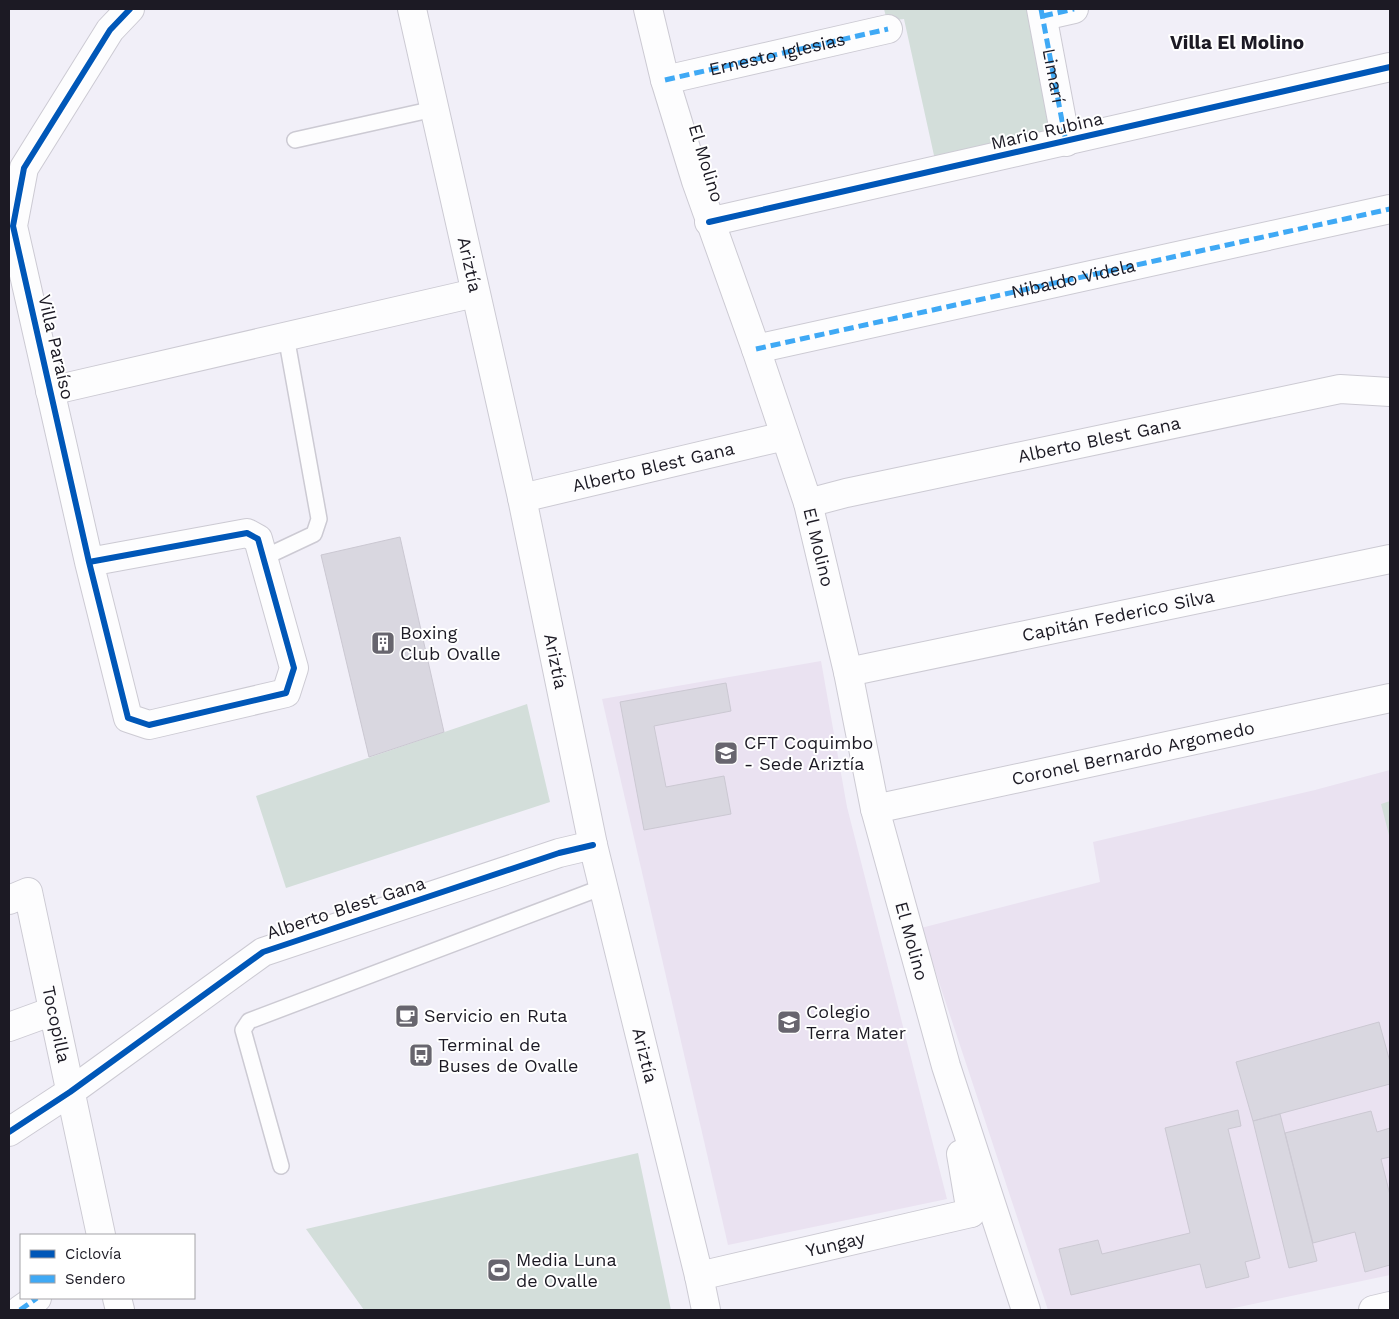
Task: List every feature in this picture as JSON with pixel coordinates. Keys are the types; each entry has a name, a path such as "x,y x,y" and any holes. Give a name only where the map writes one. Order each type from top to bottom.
{"street":[{"name":"Villa Paraíso","path":"130,9 110,30 24,168 12,226 89,562 128,718 149,725 286,693 294,668 263,558"},
{"name":"Ariztía","path":"412,9 522,498 593,845 706,1310"},
{"name":"El Molino","path":"648,9 665,80 710,222 756,349 808,504 848,672 875,808 946,1066 1026,1310"},
{"path":"1042,12 1074,9"},
{"name":"Limarí","path":"1042,12 1066,142"},
{"name":"Ernesto Iglesias","path":"665,80 888,29"},
{"name":"Mario Rubina","path":"710,222 1390,67"},
{"name":"Nibaldo Videla","path":"756,349 1390,209"},
{"name":"Villa Paraíso","path":"50,391 475,293"},
{"name":"Alberto Blest Gana","path":"808,504 846,493 1340,389 1390,392"},
{"name":"Alberto Blest Gana","path":"522,498 785,436"},
{"path":"89,562 247,533 258,539 263,558"},
{"name":"Capitán Federico Silva","path":"848,672 1390,559"},
{"name":"Coronel Bernardo Argomedo","path":"875,808 1390,698"},
{"name":"Alberto Blest Gana","path":"9,1132 70,1092 263,952 559,853 593,845"},
{"name":"Tocopilla","path":"9,900 28,892 101,1234"},
{"path":"9,1027 53,1011"},
{"name":"El Molino","path":"946,1066 971,1213"},
{"name":"Yungay","path":"699,1276 971,1213"},
{"path":"20,1310 36,1299"},
{"path":"1373,1310 1390,1306"}],"lane":[{"path":"295,140 434,109"},
{"path":"263,558 314,534 319,519 286,336"},
{"path":"281,1166 243,1030 249,1021 603,887"}],"shaded area":[{"path":"884,9 1032,9 1056,132 935,160 904,19 887,21"},
{"name":"Colegio Terra Mater","path":"821,661 847,807 947,1199 728,1245 602,699"},
{"path":"527,704 550,802 286,888 256,796"},
{"path":"1390,770 1390,1275 1225,1310 1048,1310 921,928 1100,882 1093,842 1315,790"},
{"path":"1390,801 1390,839 1381,804"},
{"name":"Media Luna de Ovalle","path":"638,1153 671,1310 364,1310 306,1229"}],"building":[{"name":"Boxing Club Ovalle","path":"400,537 444,732 369,757 321,555"},
{"path":"726,683 731,711 654,726 666,787 724,776 731,814 644,830 620,702"},
{"path":"1379,1022 1390,1062 1390,1084 1253,1121 1236,1062"},
{"path":"1238,1110 1241,1126 1228,1129 1260,1258 1245,1262 1249,1277 1206,1288 1200,1264 1071,1295 1059,1249 1098,1240 1102,1254 1190,1233 1165,1128"},
{"path":"1371,1111 1377,1132 1390,1128 1390,1157 1381,1159 1390,1195 1390,1265 1365,1272 1355,1232 1313,1243 1285,1133"},
{"path":"1280,1114 1317,1261 1289,1268 1253,1121"}],"marked path":[{"path":"1041,9 1066,142"},
{"path":"1043,16 1074,9"},
{"path":"665,80 888,29"},
{"path":"756,349 1390,209"},
{"path":"20,1310 36,1299"}],"cycle path":[{"path":"89,562 247,533 258,539 294,668 286,693 149,725 128,718 89,562 13,226 24,168 110,30 130,9"},
{"path":"709,222 1390,67"},
{"path":"9,1132 70,1092 263,952 559,853 593,845"}],"place":[{"name":"Boxing Club Ovalle","path":"383,643"},
{"name":"CFT Coquimbo - Sede Ariztía","path":"726,753"},
{"name":"Servicio en Ruta","path":"407,1016"},
{"name":"Colegio Terra Mater","path":"789,1022"},
{"name":"Terminal de Buses de Ovalle","path":"421,1055"},
{"name":"Media Luna de Ovalle","path":"499,1270"}],"district":[{"name":"Villa El Molino","path":"1237,42"}]}
